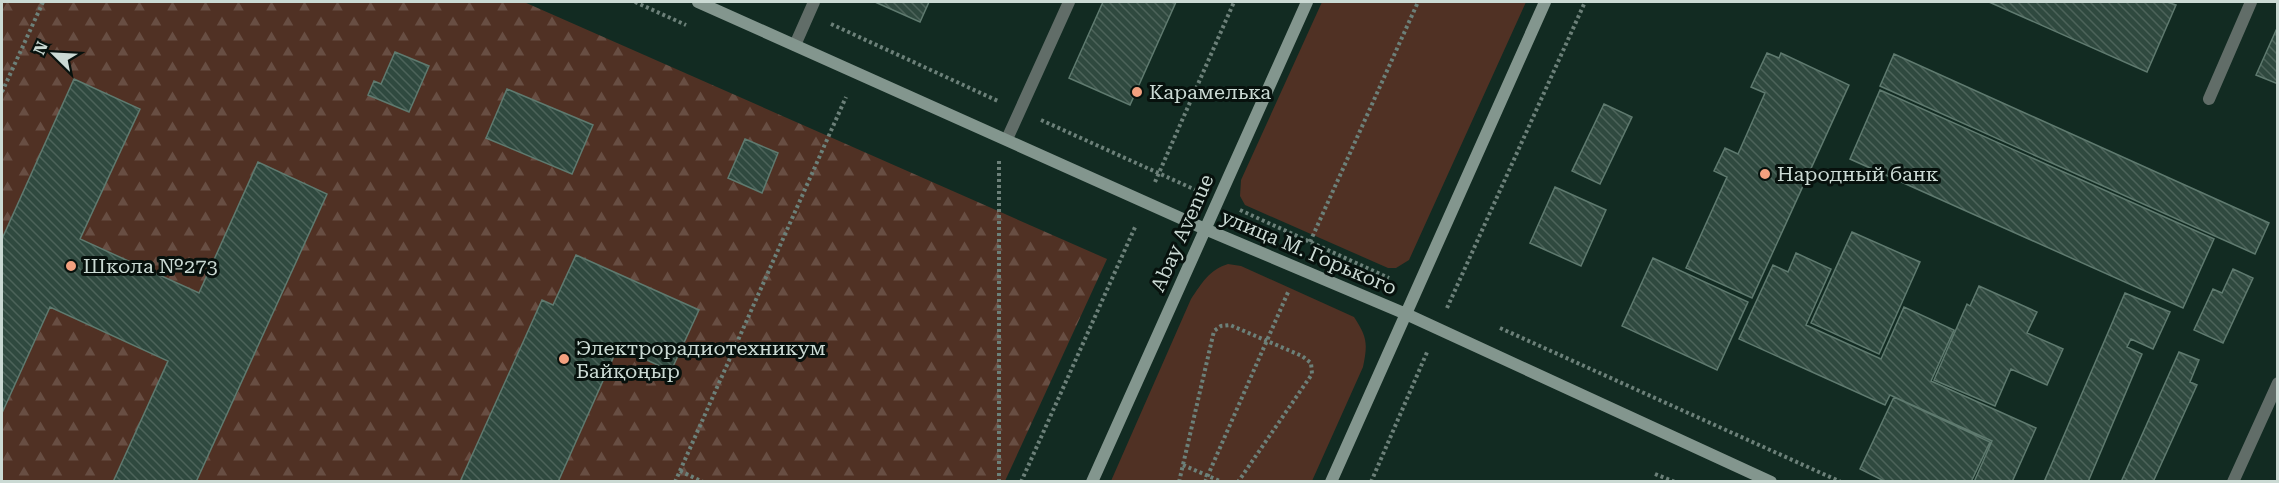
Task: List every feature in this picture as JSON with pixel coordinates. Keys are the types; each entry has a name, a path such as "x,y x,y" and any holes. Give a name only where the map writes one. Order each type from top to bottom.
{"main road":[{"name":"улица М. Горького","path":"698,2 1205,229 1406,314 1771,482"},
{"name":"Abay Avenue","path":"1092,482 1307,2"},
{"path":"1331,482 1545,2"}],"street":[{"path":"795,45 814,2"},
{"path":"1007,139 1069,2"},
{"path":"2209,99 2251,2"},
{"path":"2234,482 2277,383"}],"path":[{"path":"2,92 43,2"},
{"path":"1021,482 1234,2"},
{"path":"1205,482 1418,2"},
{"path":"1371,482 1437,329 1585,2"},
{"path":"809,14 1416,290"},
{"path":"675,482 846,97"},
{"path":"999,482 998,165 1007,139"},
{"path":"1448,305 1459,310"},
{"path":"1492,324 1841,482"},
{"path":"1179,482 1214,331 1221,326 1230,326 1302,356 1311,363 1312,374 1238,482"},
{"path":"1183,465 1222,482"},
{"path":"680,471 703,482"},
{"path":"1655,474 1675,482"}],"green space":[{"path":"2,2 524,2 1107,259 1005,481 2,481"},
{"path":"1322,2 1526,2 1409,260 1396,268 1388,268 1245,205 1240,196 1241,180"},
{"path":"1228,264 1241,266 1354,317 1364,335 1366,352 1363,367 1312,481 1111,481 1191,299 1211,273"}],"building":[{"path":"875,2 929,2 920,22"},
{"path":"1103,2 1176,2 1130,105 1069,78"},
{"path":"1989,2 2167,2 2176,5 2147,72"},
{"path":"2278,26 2278,84 2256,75"},
{"path":"395,52 429,66 409,112 368,95 374,81 381,84"},
{"name":"Народный банк","path":"1767,53 1779,58 1781,53 1849,85 1752,298 1686,268 1727,177 1714,171 1725,148 1738,154 1765,93 1751,87"},
{"path":"1894,54 2269,223 2255,254 1880,86"},
{"name":"Школа №273","path":"74,79 140,109 80,239 199,293 258,162 327,194 196,482 113,482 168,361 50,307 2,413 2,239"},
{"path":"507,89 593,125 572,174 486,138"},
{"path":"1880,90 2214,239 2183,308 1850,159"},
{"path":"1604,104 1632,117 1600,184 1572,171"},
{"path":"745,139 778,153 762,193 728,178"},
{"path":"1555,187 1606,210 1581,266 1530,243"},
{"path":"1852,232 1920,262 1879,354 1811,323"},
{"path":"1796,253 1831,269 1806,325 1881,359 1904,307 1954,330 1931,381 2036,428 2012,482 1974,482 1992,441 1890,395 1885,405 1739,339 1773,265 1788,272"},
{"name":"Электрорадиотехникум Байқоңыр","path":"576,255 699,310 671,371 618,347 558,482 460,482 542,300 553,305"},
{"path":"1653,258 1748,302 1717,370 1622,326"},
{"path":"2233,269 2253,278 2223,343 2194,330 2213,289 2222,293"},
{"path":"1979,286 2037,312 2027,333 2063,349 2047,385 2011,369 1995,406 1934,380 1967,304 1970,306"},
{"path":"2125,293 2170,312 2153,349 2131,339 2127,347 2142,354 2088,482 2044,482"},
{"path":"2179,352 2199,360 2190,382 2197,385 2153,482 2121,482"},
{"path":"1894,397 1990,442 1971,482 1886,482 1860,469"}],"place":[{"name":"Карамелька","path":"1137,92"},
{"name":"Народный банк","path":"1765,174"},
{"name":"Школа №273","path":"71,266"},
{"name":"Электрорадиотехникум Байқоңыр","path":"564,359"}]}
